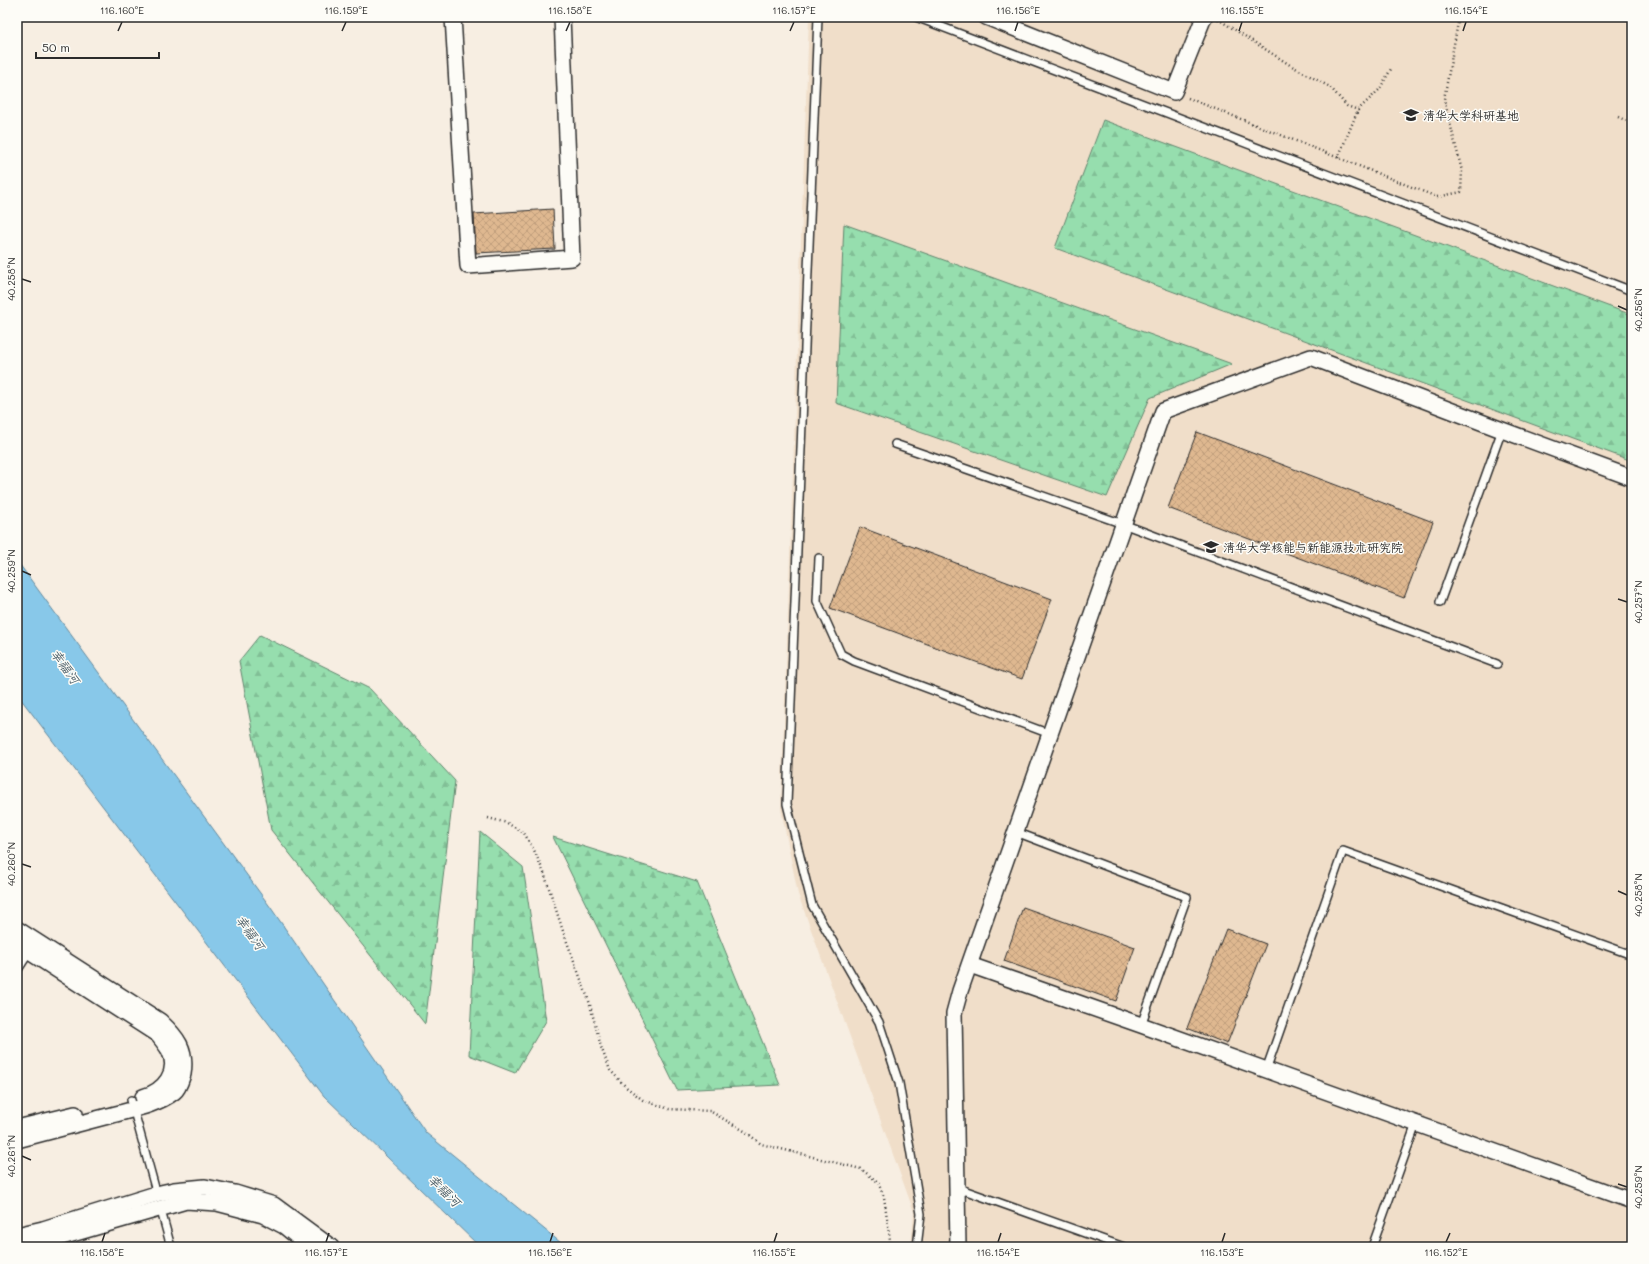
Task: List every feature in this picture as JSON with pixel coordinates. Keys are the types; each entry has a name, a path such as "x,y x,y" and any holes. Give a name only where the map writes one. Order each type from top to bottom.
{"street":[{"path":"453,17 468,266 572,258 562,17"},
{"path":"986,17 1174,92 1204,17"},
{"path":"958,1247 954,1013 1163,411 1311,357 1632,478"},
{"path":"17,930 27,946 160,1021 173,1034 182,1049 184,1067 181,1081 175,1091 163,1099 17,1128"},
{"path":"970,965 1632,1201"},
{"path":"17,1140 132,1104"},
{"path":"17,1235 156,1194 174,1190 205,1187 235,1193 274,1205 331,1247"},
{"path":"27,1247 186,1202 217,1203 263,1215 284,1226 310,1247"}],"lane":[{"path":"818,17 787,804 812,905 879,1022 899,1083 921,1214 917,1247"},
{"path":"916,17 1632,291"},
{"path":"1440,602 1502,430"},
{"path":"895,444 1123,524 1497,664"},
{"path":"819,558 817,601 841,654 854,661 1050,734"},
{"path":"1016,832 1188,897 1141,1025"},
{"path":"1266,1070 1343,851 1632,954"},
{"path":"17,971 27,946"},
{"path":"132,1104 170,1247"},
{"path":"1372,1247 1416,1124"},
{"path":"958,1188 1124,1247"}],"path":[{"path":"1214,17 1290,65 1330,87 1347,106 1358,110"},
{"path":"1174,92 1437,197 1461,192 1462,171 1444,99 1459,17"},
{"path":"1338,158 1358,110 1379,90 1391,69"},
{"path":"1618,116 1632,123"},
{"path":"488,818 507,823 524,833 534,850 544,872 564,934 589,1001 601,1046 610,1070 626,1087 643,1100 669,1109 710,1111 761,1144 861,1169 878,1182 884,1197 891,1247"}],"shaded area":[{"name":"清华大学核能与新能源技术研究院","path":"809,17 1632,17 1632,1247 911,1247 914,1212 798,894 781,809"}],"green space":[{"path":"1103,120 1632,315 1632,461 1055,248"},
{"path":"844,224 1232,364 1150,398 1107,497 836,403"},
{"path":"260,635 370,689 455,781 425,1024 271,830 239,661"},
{"path":"480,832 523,867 546,1021 515,1073 469,1055"},
{"path":"553,837 697,882 780,1085 677,1090"}],"water":[{"name":"幸福河","path":"17,561 271,908 426,1133 566,1247 480,1247 324,1096 17,694"}],"building":[{"path":"553,209 555,249 476,253 474,214"},
{"path":"1197,432 1433,522 1404,598 1168,508"},
{"path":"860,527 1052,599 1022,679 830,608"},
{"path":"1023,907 1135,947 1116,1001 1004,961"},
{"path":"1226,929 1266,944 1227,1044 1187,1028"}],"place":[{"name":"清华大学科研基地","path":"1411,115"},
{"name":"清华大学核能与新能源技术研究院","path":"1211,547"}]}
